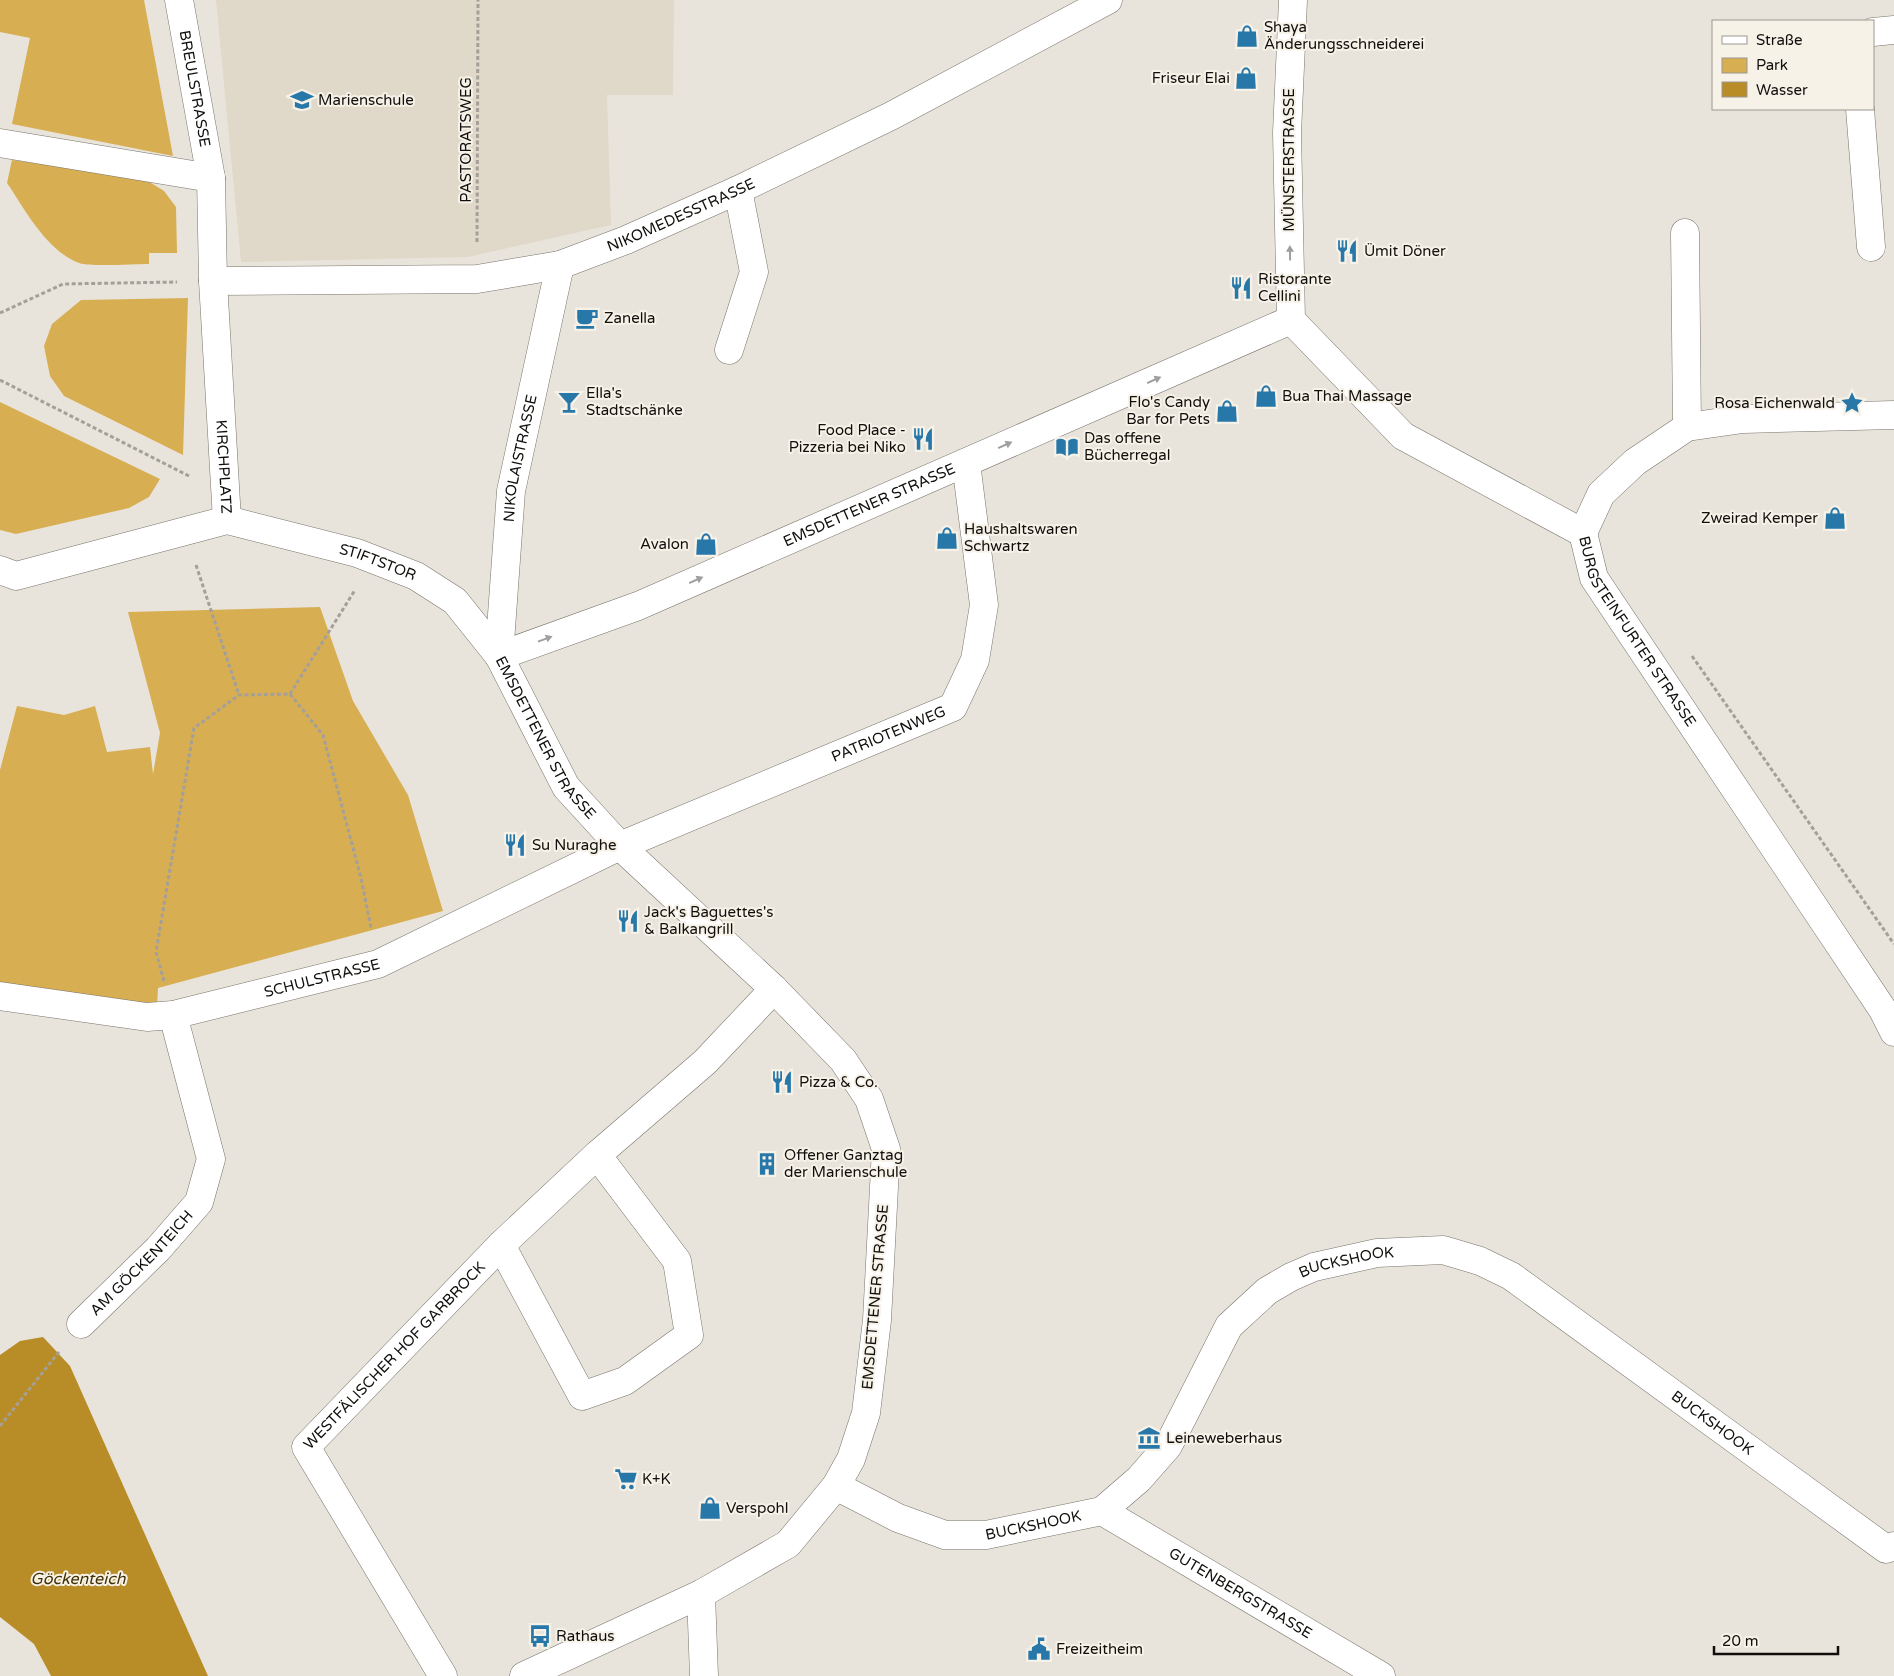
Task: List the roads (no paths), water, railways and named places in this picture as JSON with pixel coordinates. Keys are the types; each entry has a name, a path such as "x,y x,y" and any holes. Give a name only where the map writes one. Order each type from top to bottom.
{"street":[{"name":"BREULSTRASSE","path":"179,0 211,178"},
{"name":"NIKOMEDESSTRASSE","path":"213,281 477,279 560,265 626,240 738,190 891,116 1108,0"},
{"name":"MÜNSTERSTRASSE","path":"1292,320 1287,133 1293,0"},
{"path":"1874,32 1894,30"},
{"path":"1860,110 1870,247"},
{"path":"0,143 211,178"},
{"name":"KIRCHPLATZ","path":"0,570 16,576 185,531 226,507 213,281 211,178"},
{"path":"729,350 754,272 738,190"},
{"path":"1685,233 1687,427"},
{"name":"NIKOLAISTRASSE","path":"499,656 512,490 560,265"},
{"name":"EMSDETTENER STRASSE","path":"524,1676 701,1594 788,1544 836,1486 851,1459 866,1413 877,1320 886,1149 869,1098 843,1060 774,989 620,846 566,787 499,656 638,606 1292,320"},
{"name":"BURGSTEINFURTER STRASSE","path":"1292,320 1403,436 1583,533 1594,578 1883,1010 1894,1032"},
{"path":"1583,533 1601,494 1635,462 1687,427 1743,420 1894,415"},
{"name":"PATRIOTENWEG","path":"620,846 953,708 975,660 984,605 966,462"},
{"name":"STIFTSTOR","path":"226,507 374,559 416,576 455,601 499,656"},
{"name":"SCHULSTRASSE","path":"0,996 147,1017 173,1015 378,964 620,846"},
{"name":"WESTFÄLISCHER HOF GARBROCK","path":"443,1676 306,1447 501,1245 597,1155 705,1062 774,989"},
{"name":"AM GÖCKENTEICH","path":"81,1324 158,1249 199,1202 211,1159 173,1015"},
{"name":"WESTFÄLISCHER HOF GARBROCK","path":"501,1245 582,1396 625,1381 689,1335 677,1261 597,1155"},
{"name":"BUCKSHOOK","path":"836,1486 898,1518 945,1535 986,1535 1102,1511 1139,1479 1168,1446 1229,1326 1267,1291 1314,1267 1377,1252 1443,1250 1480,1261 1511,1276 1886,1549 1894,1546"},
{"name":"GUTENBERGSTRASSE","path":"1102,1511 1381,1676"},
{"path":"701,1594 704,1676"}],"water":[{"name":"Göckenteich","path":"43,1337 70,1366 208,1676 51,1676 34,1644 0,1617 0,1355 20,1341"}],"place":[{"name":"Shaya Änderungsschneiderei","path":"1247,36"},
{"name":"Friseur Elai","path":"1246,78"},
{"name":"Marienschule","path":"302,100"},
{"name":"Ümit Döner","path":"1347,251"},
{"name":"Ristorante Cellini","path":"1241,288"},
{"name":"Zanella","path":"587,318"},
{"name":"Bua Thai Massage","path":"1266,396"},
{"name":"Ella's Stadtschänke","path":"569,402"},
{"name":"Rosa Eichenwald","path":"1852,403"},
{"name":"Flo's Candy Bar for Pets","path":"1227,411"},
{"name":"Food Place - Pizzeria bei Niko","path":"923,439"},
{"name":"Das offene Bücherregal","path":"1067,447"},
{"name":"Zweirad Kemper","path":"1835,518"},
{"name":"Haushaltswaren Schwartz","path":"947,538"},
{"name":"Avalon","path":"706,544"},
{"name":"Su Nuraghe","path":"515,845"},
{"name":"Jack's Baguettes's & Balkangrill","path":"628,921"},
{"name":"Pizza & Co.","path":"782,1082"},
{"name":"Offener Ganztag der Marienschule","path":"767,1164"},
{"name":"Leineweberhaus","path":"1149,1438"},
{"name":"K+K","path":"626,1479"},
{"name":"Verspohl","path":"710,1508"},
{"name":"Rathaus","path":"540,1636"},
{"name":"Freizeitheim","path":"1039,1649"}]}
